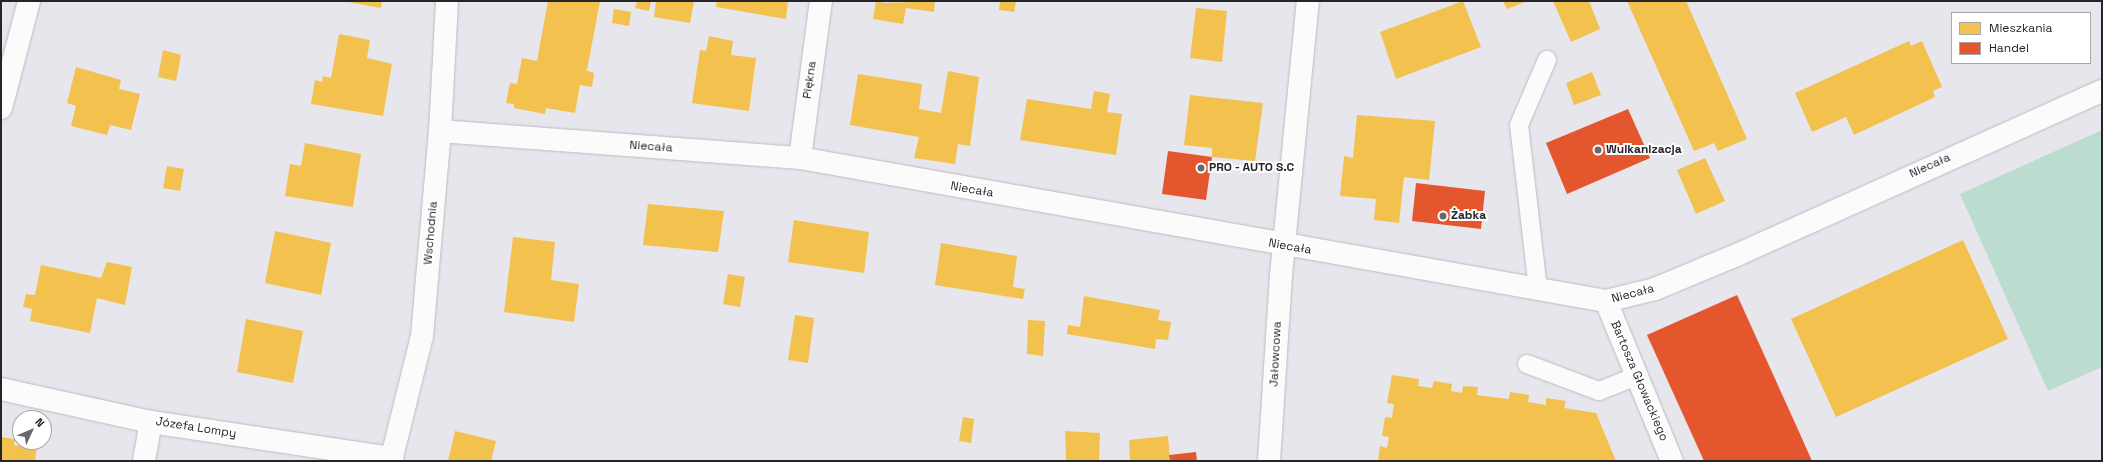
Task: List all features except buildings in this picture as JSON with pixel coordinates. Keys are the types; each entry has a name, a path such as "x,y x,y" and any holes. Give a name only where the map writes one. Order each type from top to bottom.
{"street":[{"path":"1,108 29,1"},
{"name":"Wschodnia","path":"392,460 422,336 440,131 447,1"},
{"name":"Piękna","path":"800,158 821,1"},
{"name":"Jałowcowa","path":"1269,461 1284,246 1308,1"},
{"name":"Niecała","path":"440,131 800,158 1284,246 1606,301 1655,289 1739,254 2102,91"},
{"name":"Bartosza Głowackiego","path":"1606,301 1672,461"},
{"name":"Józefa Lompy","path":"1,389 151,422 392,460"},
{"path":"144,461 151,422"}],"lane":[{"path":"1538,289 1519,125 1547,60"},
{"path":"1527,364 1599,391 1637,376"}],"green space":[{"path":"2102,130 2102,367 2048,391 1960,194"}],"place":[{"name":"Wulkanizacja","path":"1598,150"},
{"name":"PRO - AUTO S.C","path":"1201,168"},
{"name":"Żabka","path":"1443,216"}]}
